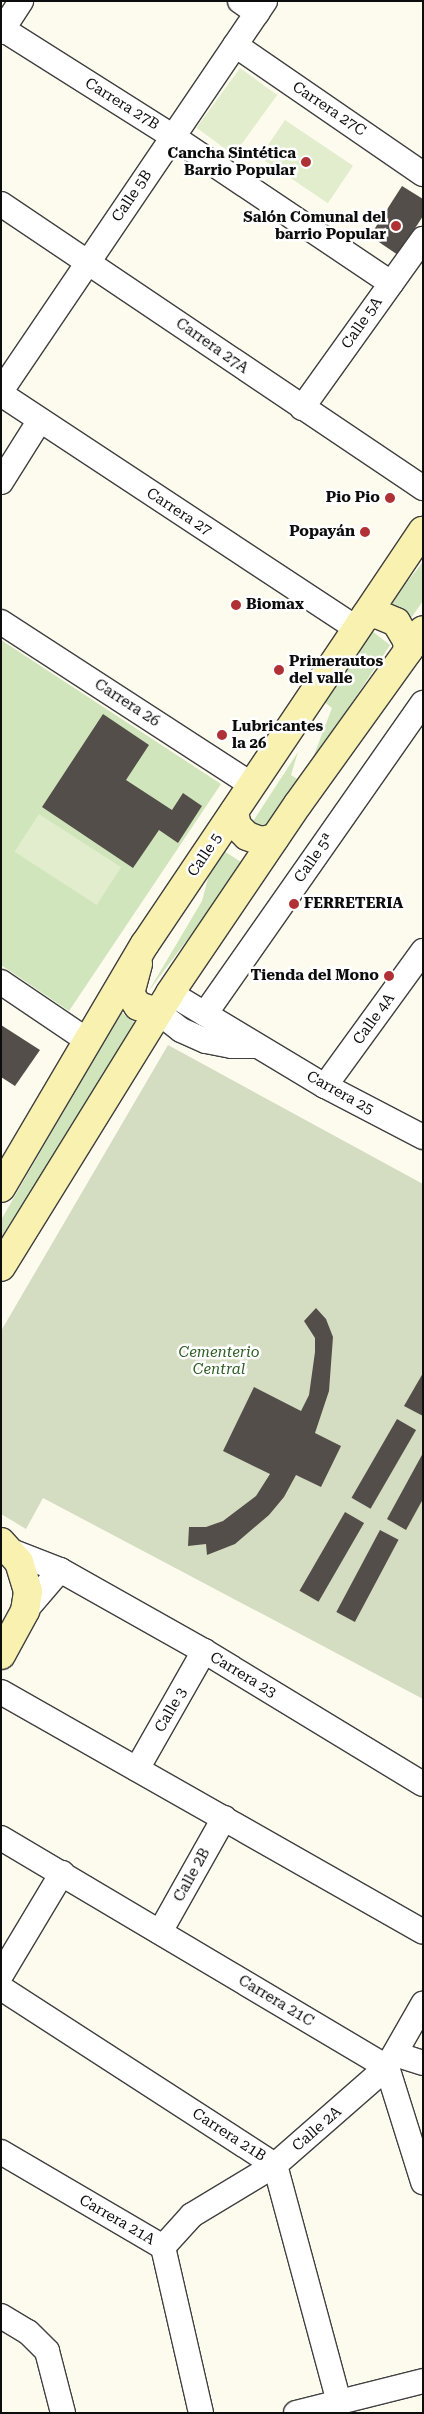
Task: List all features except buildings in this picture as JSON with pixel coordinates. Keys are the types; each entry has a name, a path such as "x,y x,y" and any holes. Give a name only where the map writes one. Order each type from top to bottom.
{"main road":[{"name":"Calle 5","path":"1,1188 145,944 423,531"},
{"path":"361,622 377,614 396,622 407,640 415,640"},
{"path":"1,1267 164,1002 275,838 415,640"},
{"path":"234,812 237,826 247,836 261,841 275,838"},
{"path":"145,944 130,994 138,1006 164,1002"},
{"name":"Carrera 23","path":"6,1547 25,1578 25,1611"},
{"path":"1,1655 25,1611"}],"street":[{"path":"2,30 21,1"},
{"name":"Calle 5B","path":"1,393 172,136 235,45 254,5"},
{"name":"Carrera 27B","path":"2,30 172,136 391,283"},
{"name":"Carrera 27C","path":"235,45 423,174"},
{"name":"Carrera 27A","path":"1,204 89,261 302,408 423,488"},
{"name":"Calle 5A","path":"302,408 423,239"},
{"name":"Carrera 27","path":"1,393 40,420 361,622"},
{"path":"1,482 40,420"},
{"name":"Carrera 26","path":"1,622 252,785"},
{"name":"Calle 5ª","path":"205,1014 423,703"},
{"name":"Calle 4A","path":"325,1086 423,951"},
{"path":"1,982 88,1041"},
{"path":"164,1002 181,1030 206,1041 232,1046 259,1046"},
{"name":"Carrera 25","path":"164,1002 205,1014 325,1086 423,1137"},
{"name":"Carrera 23","path":"6,1547 60,1570 204,1651 423,1784"},
{"path":"25,1611 60,1570"},
{"name":"Calle 3","path":"137,1769 204,1651"},
{"path":"1,1692 423,1932"},
{"name":"Calle 2B","path":"160,1932 224,1818"},
{"name":"Carrera 21C","path":"1,1838 160,1932 391,2060 423,2064"},
{"path":"1,1975 62,1873"},
{"name":"Carrera 21B","path":"1,1988 276,2165 339,2403"},
{"name":"Calle 2A","path":"163,2247 192,2215 276,2165 391,2060 423,2004"},
{"path":"391,2060 423,2182"},
{"name":"Carrera 21A","path":"1,2152 163,2247 201,2413"},
{"path":"1,2316 28,2332 47,2351 63,2413"},
{"path":"296,2413 423,2381"}],"green space":[{"path":"240,68 277,95 234,155 197,128"},
{"name":"Cancha Sintética Barrio Popular","path":"285,120 353,166 328,203 260,157"},
{"path":"423,562 423,601 411,618 390,603"},
{"path":"372,631 390,645 309,768 332,708 323,701"},
{"path":"1,640 221,784 69,1011 1,965"},
{"path":"298,752 291,775 302,782 263,834 250,826"},
{"path":"39,814 121,867 97,905 14,852"},
{"path":"224,851 244,864 148,992 202,901 211,867"},
{"path":"121,1012 135,1023 1,1245 1,1220"},
{"name":"Cementerio Central","path":"168,1045 423,1184 423,1699 43,1498 26,1529 1,1514 1,1331"}],"place":[{"name":"Cancha Sintética Barrio Popular","path":"306,162"},
{"name":"Salón Comunal del barrio Popular","path":"396,226"},
{"name":"Pio Pio","path":"390,498"},
{"name":"Popayán","path":"365,532"},
{"name":"Biomax","path":"236,605"},
{"name":"Primerautos del valle","path":"279,670"},
{"name":"Lubricantes la 26","path":"222,735"},
{"name":"FERRETERIA","path":"294,904"},
{"name":"Tienda del Mono","path":"389,976"}]}
